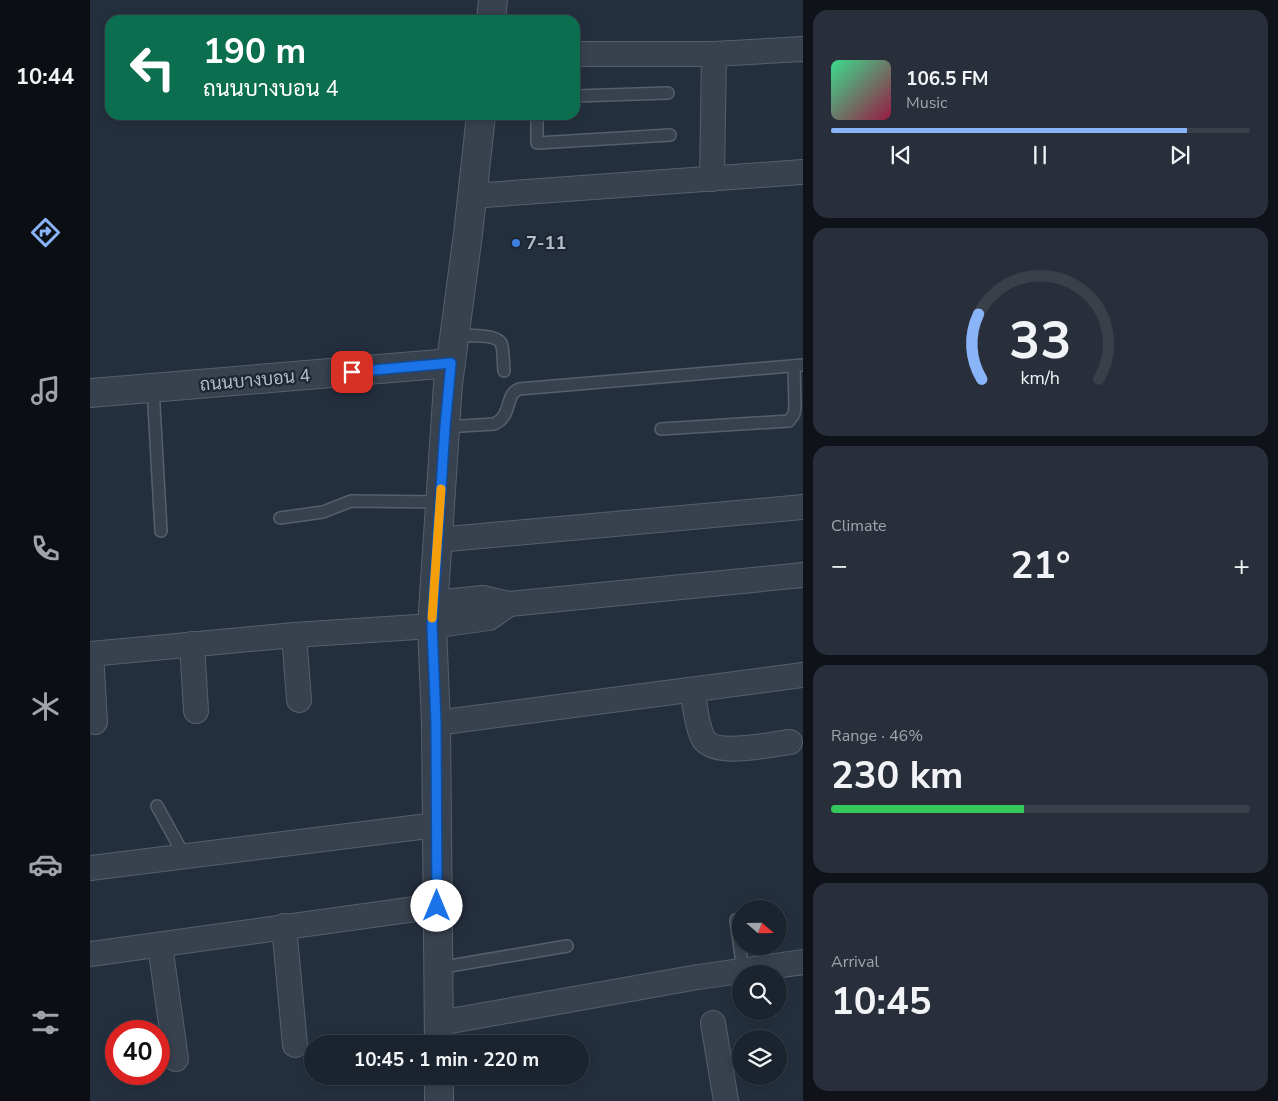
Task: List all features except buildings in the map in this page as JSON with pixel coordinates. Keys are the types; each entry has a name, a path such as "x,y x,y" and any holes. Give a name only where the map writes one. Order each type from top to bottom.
{"street":[{"path":"492,15 493,0"},
{"path":"580,54 714,54 803,49"},
{"path":"712,179 714,54"},
{"path":"480,120 451,363 433,614 439,1033 688,979 732,973"},
{"path":"471,196 803,172"},
{"name":"ถนนบางบอน 4","path":"90,393 451,363"},
{"path":"437,540 803,506"},
{"path":"95,722 91,654 294,635 433,614 482,598 509,604 803,575"},
{"path":"294,635 299,700"},
{"path":"192,644 196,711"},
{"path":"436,723 803,675"},
{"path":"692,690 702,736 710,745 728,749 790,742"},
{"path":"90,868 436,826"},
{"path":"90,954 437,906"},
{"path":"284,926 295,1045"},
{"path":"160,945 176,1059"},
{"path":"783,965 803,962"},
{"path":"713,1023 726,1101"},
{"path":"439,1085 439,1101"}],"lane":[{"path":"580,96 668,93"},
{"path":"538,120 537,143 670,135"},
{"path":"454,336 491,337 498,340 501,344 504,371"},
{"path":"445,427 500,422 503,419 512,395 519,389 798,366 794,414 789,421 661,429"},
{"path":"153,388 161,531"},
{"path":"280,518 322,512 351,501 440,502"},
{"path":"157,806 185,857"},
{"path":"438,968 567,946"}],"slow traffic":[{"path":"432,618 441,489"}],"place":[{"name":"7-11","path":"516,243"}],"route":[{"path":"352,372 451,363 432,626 436,723 437,906"}]}
